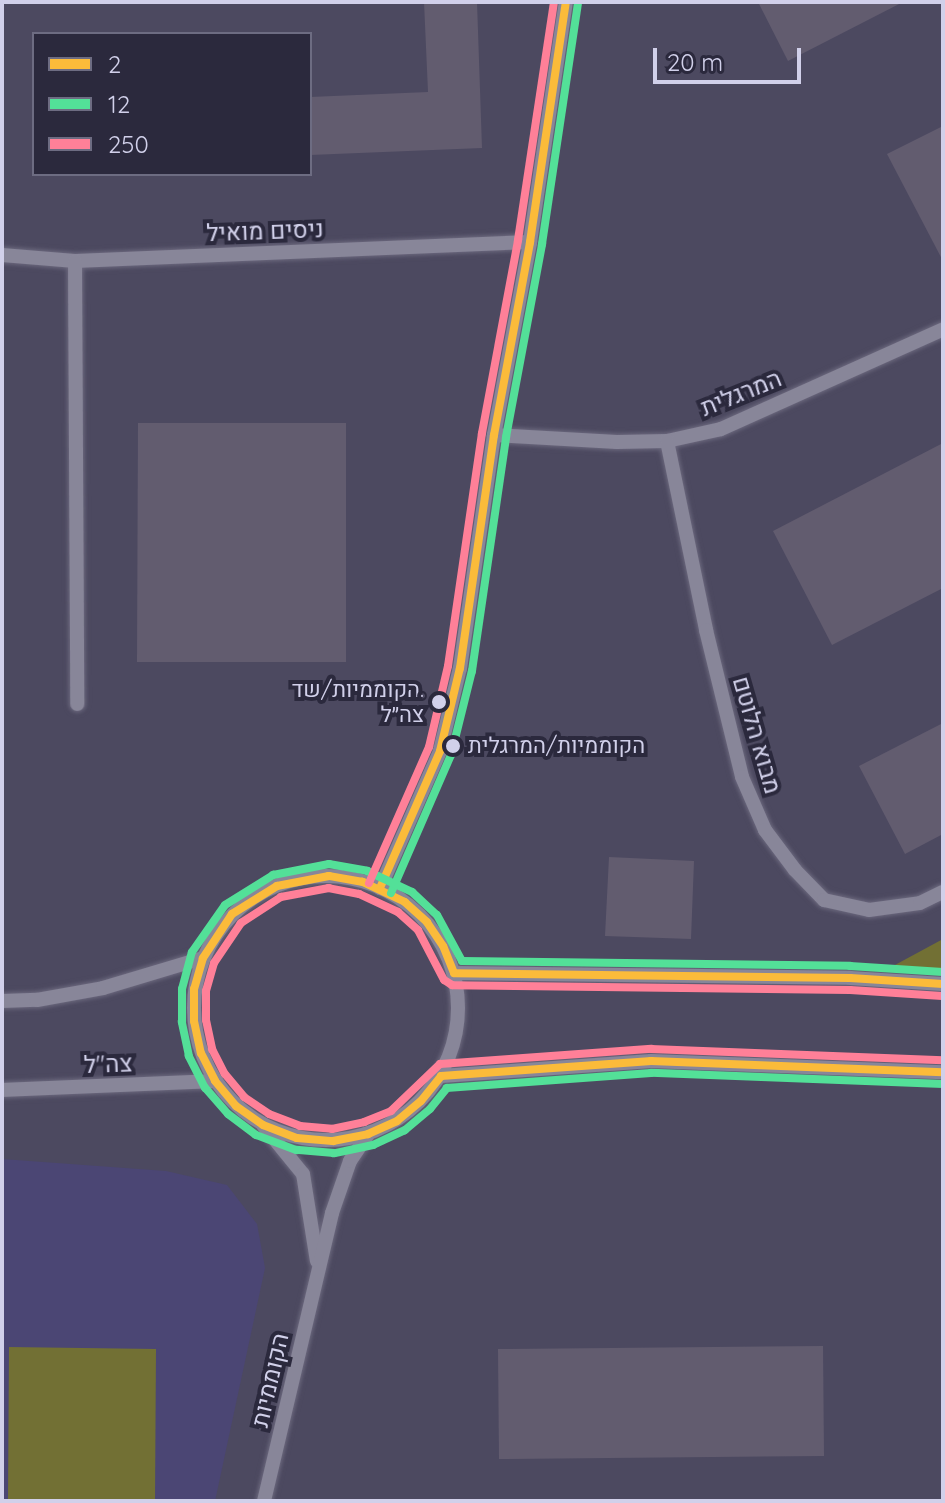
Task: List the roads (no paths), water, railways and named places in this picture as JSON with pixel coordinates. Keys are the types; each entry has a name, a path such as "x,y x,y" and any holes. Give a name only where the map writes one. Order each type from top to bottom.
{"street":[{"path":"380,888 440,751 460,668 494,435 530,242 566,2"},
{"name":"ניסים מואיל","path":"2,255 75,261 530,242"},
{"path":"75,261 77,704"},
{"name":"המרגלית","path":"494,435 617,442 667,441 721,429 943,329"},
{"name":"מבוא הלוטם","path":"667,441 706,630 742,777 765,830 795,870 824,900 869,910 920,903 943,892"},
{"path":"329,876 380,888 405,902 427,922 443,946 454,973 459,1008 455,1043 441,1076 421,1101 397,1121 368,1134 333,1141 297,1138 263,1125 236,1106 215,1081 201,1053 194,1021 194,989 203,958 232,914 277,886 329,876"},
{"path":"2,1001 37,1000 103,988 203,958"},
{"path":"454,973 820,978 943,984"},
{"path":"441,1076 651,1061 943,1072"},
{"name":"צה\"ל","path":"2,1090 215,1081"},
{"name":"הקוממיות","path":"263,1125 303,1174 318,1270"},
{"name":"הקוממיות","path":"264,1501 332,1213 350,1161 368,1134"}],"place":[{"name":"הקוממיות/שד. צה״ל","path":"439,702"},
{"name":"הקוממיות/המרגלית","path":"453,746"}]}
